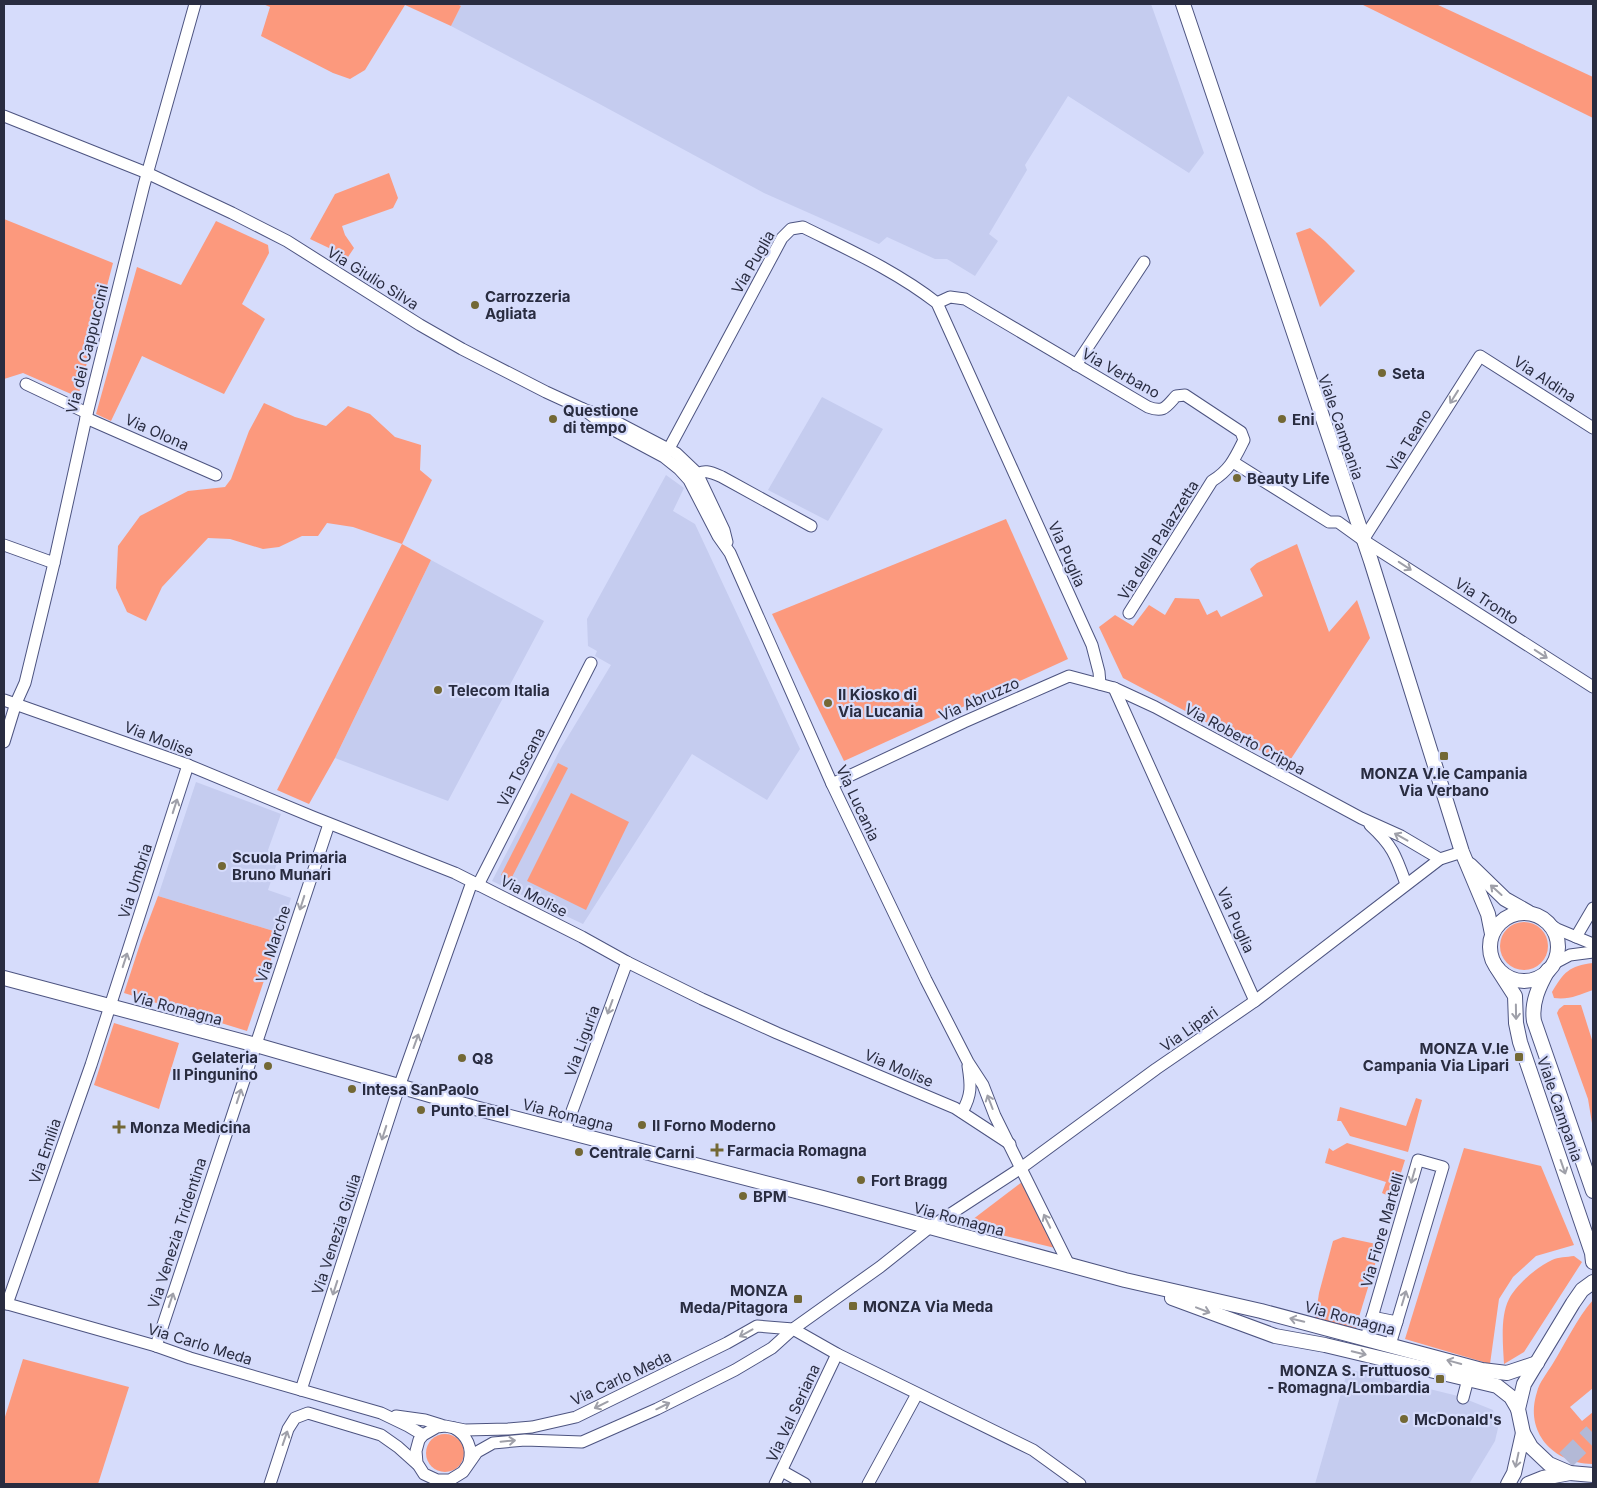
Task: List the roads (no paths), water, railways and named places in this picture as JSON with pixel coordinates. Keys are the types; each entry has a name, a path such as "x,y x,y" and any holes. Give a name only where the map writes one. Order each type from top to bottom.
{"street":[{"name":"Via dei Cappuccini","path":"4,742 24,683 54,563 86,415 146,173 195,4"},
{"name":"Viale Campania","path":"1183,4 1363,540 1464,856 1488,914 1492,934"},
{"name":"Via Giulio Silva","path":"4,116 146,173 287,241 442,339 546,392 583,409 611,419 666,453 676,453 693,476"},
{"name":"Via Puglia","path":"666,453 782,238 791,230 803,226 874,262 915,286 937,303 1092,645 1100,684"},
{"path":"1076,365 1144,262"},
{"name":"Via Verbano","path":"937,303 950,297 965,299 1157,411 1162,410 1176,396 1185,395 1241,432 1244,440 1233,462"},
{"name":"Via Teano","path":"1363,540 1480,356"},
{"name":"Via Aldina","path":"1480,356 1593,428"},
{"name":"Via Olona","path":"26,384 86,415 216,475"},
{"path":"1233,462 1329,522 1338,522 1363,540"},
{"name":"Via della Palazzetta","path":"1129,613 1212,481 1224,473 1233,462"},
{"path":"693,476 707,471 722,477 811,526"},
{"name":"Via Lucania","path":"693,476 724,530 730,553 832,784 926,980 968,1062 983,1085 1010,1144"},
{"name":"Via Tronto","path":"1363,540 1593,687"},
{"path":"4,545 54,563"},
{"name":"Via Toscana","path":"399,1087 475,883 591,663"},
{"name":"Via Abruzzo","path":"832,784 964,722 1069,676 1114,688"},
{"name":"Via Puglia","path":"1114,688 1255,1001"},
{"name":"Via Roberto Crippa","path":"1114,688 1155,707 1361,818 1386,828 1440,859"},
{"name":"Via Molise","path":"4,700 188,766 455,873 582,937 627,962 777,1033 956,1108 1010,1144"},
{"name":"Via Umbria","path":"110,1007 188,766"},
{"name":"Via Roberto Crippa","path":"1361,818 1382,836 1393,849 1406,884"},
{"name":"Via Marche","path":"256,1045 329,824"},
{"name":"Viale Campania","path":"1464,856 1506,899 1530,913"},
{"name":"Via Lipari","path":"929,1228 1021,1168 1255,1001 1440,859 1464,856"},
{"path":"1576,936 1593,908"},
{"path":"1593,944 1530,913 1517,913 1507,917 1498,924 1492,934 1490,952 1498,968 1507,976 1522,980 1536,978 1570,955 1593,952"},
{"path":"1549,924 1555,933 1557,942 1557,954 1550,967"},
{"name":"Via Liguria","path":"565,1130 627,962"},
{"name":"Viale Campania","path":"1550,967 1540,986 1536,999 1533,1010 1534,1022 1593,1191"},
{"name":"Viale Campania","path":"1498,968 1515,996 1516,1023 1520,1042 1592,1253 1593,1262"},
{"name":"Via Romagna","path":"4,978 256,1045 475,1108 565,1130 1124,1280 1261,1311 1492,1372 1507,1373 1537,1363"},
{"name":"Via Emilia","path":"5,1304 110,1007"},
{"name":"Via Venezia Tridentina","path":"156,1346 256,1045"},
{"name":"Via Lucania","path":"962,1112 967,1103 971,1088 968,1062"},
{"name":"Via Venezia Giulia","path":"301,1390 399,1087"},
{"path":"1010,1144 1069,1265"},
{"name":"Via Fiore Martelli","path":"1366,1338 1418,1160 1443,1167 1390,1345"},
{"path":"457,1484 480,1449 498,1442 526,1440 582,1442 657,1409 735,1370 772,1348 793,1329 880,1267 929,1228"},
{"name":"Via Romagna","path":"1124,1280 1252,1328 1287,1339 1325,1344 1497,1386 1511,1397 1518,1409"},
{"path":"1570,1473 1549,1464 1531,1447 1523,1433 1518,1409 1524,1384 1573,1303 1582,1290 1593,1282"},
{"name":"Via Carlo Meda","path":"5,1304 156,1346 386,1416 423,1435 433,1428 448,1427"},
{"path":"1252,1328 1249,1322 1251,1318 1261,1311"},
{"path":"1372,1316 1397,1322"},
{"name":"Via Carlo Meda","path":"386,1416 424,1420 465,1430 519,1428 576,1417 710,1352 757,1326 793,1329 837,1354 1033,1450 1080,1484"},
{"name":"Via Val Seriana","path":"775,1484 837,1354"},
{"path":"1463,1398 1468,1379"},
{"path":"868,1484 917,1394"},
{"path":"270,1484 288,1429 295,1418 308,1413 381,1435 398,1447 429,1477 442,1481 454,1479 466,1468 470,1454 469,1443 463,1434 448,1427"},
{"path":"1508,1484 1514,1473 1523,1433"},
{"path":"423,1435 416,1449 419,1467 427,1484"},
{"path":"782,1471 805,1484"},
{"path":"1528,1484 1543,1478 1570,1473 1593,1475"}],"tunnel":[{"path":"1546,1479 1593,1433"}],"place":[{"name":"Carrozzeria Agliata","path":"475,305"},
{"name":"Seta","path":"1382,373"},
{"name":"Questione di tempo","path":"553,419"},
{"name":"Eni","path":"1282,419"},
{"name":"Beauty Life","path":"1237,478"},
{"name":"Telecom Italia","path":"438,690"},
{"name":"Il Kiosko di Via Lucania","path":"828,703"},
{"name":"MONZA V.le Campania Via Verbano","path":"1444,756"},
{"name":"Scuola Primaria Bruno Munari","path":"222,866"},
{"name":"MONZA V.le Campania Via Lipari","path":"1519,1057"},
{"name":"Q8","path":"462,1058"},
{"name":"Gelateria Il Pingunino","path":"268,1066"},
{"name":"Intesa SanPaolo","path":"352,1089"},
{"name":"Punto Enel","path":"421,1110"},
{"name":"Il Forno Moderno","path":"642,1125"},
{"name":"Monza Medicina","path":"119,1127"},
{"name":"Farmacia Romagna","path":"717,1150"},
{"name":"Centrale Carni","path":"579,1152"},
{"name":"Fort Bragg","path":"861,1180"},
{"name":"BPM","path":"743,1196"},
{"name":"MONZA Meda/Pitagora","path":"798,1299"},
{"name":"MONZA Via Meda","path":"853,1306"},
{"name":"MONZA S. Fruttuoso - Romagna/Lombardia","path":"1440,1379"},
{"name":"McDonald's","path":"1404,1419"}]}
